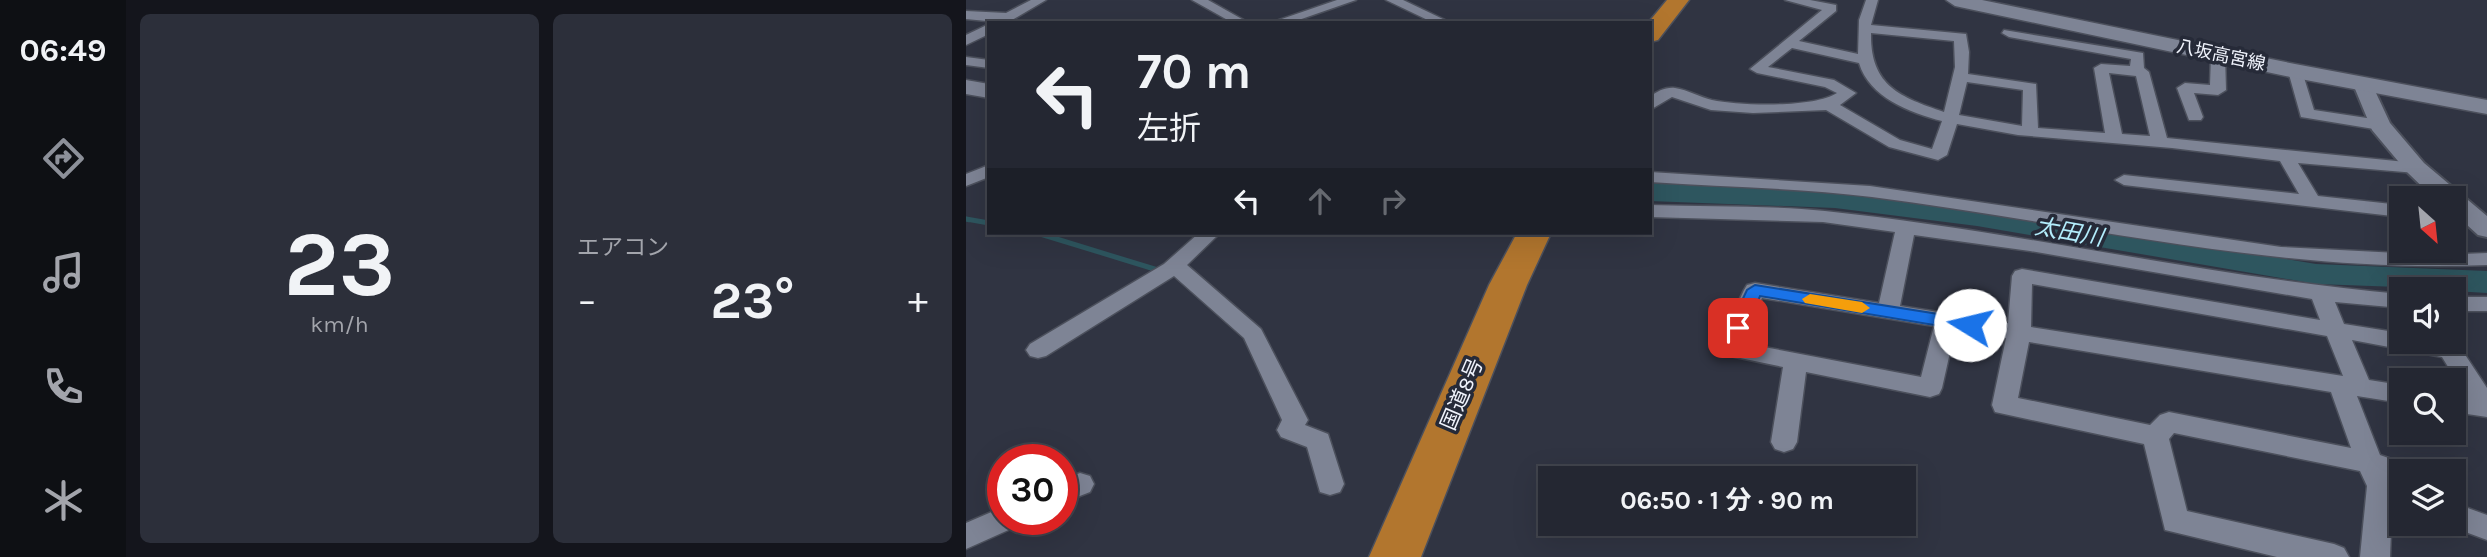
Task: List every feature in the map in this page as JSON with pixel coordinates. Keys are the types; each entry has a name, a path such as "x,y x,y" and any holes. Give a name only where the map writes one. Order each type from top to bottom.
{"highway":[{"path":"1652,32 1678,0"},
{"name":"国道8号","path":"1395,557 1507,285 1533,235"}],"main road":[{"name":"八坂高宮線","path":"1955,0 2295,71 2487,107"},
{"path":"966,87 987,91"}],"street":[{"path":"966,15 1002,20 1040,0"},
{"path":"1198,0 1239,21"},
{"path":"1282,21 1350,0"},
{"path":"1392,0 1439,20"},
{"path":"1791,0 1832,8 1758,69 1829,83 1848,93"},
{"path":"1872,0 1866,29 1864,60 1867,71 1879,85 1913,106 1950,119 1991,127 2114,137 2416,169"},
{"path":"966,41 987,29"},
{"path":"1829,105 1895,145 1938,155 1950,119 1964,59 1961,37 1866,29"},
{"path":"2009,33 2138,56 2137,72"},
{"path":"1789,43 1864,60"},
{"path":"2195,117 2185,88 2218,90 2218,55"},
{"path":"966,61 987,64"},
{"path":"2114,137 2101,68 2142,72 2160,142"},
{"path":"2295,71 2307,114 2380,125"},
{"path":"1960,77 2031,87 2030,130"},
{"path":"2363,84 2380,125 2416,169 2435,186"},
{"path":"1652,103 1663,94 1674,92 1711,105 1829,105 1848,93 1879,85"},
{"path":"2285,155 2312,201"},
{"path":"966,181 987,171"},
{"path":"1652,177 1870,191 2281,253 2437,261 2487,259"},
{"path":"2124,180 2389,210"},
{"path":"1652,211 1822,216 1906,226 2321,294 2389,300"},
{"path":"1888,312 1906,226"},
{"path":"1038,350 1175,266 1208,235"},
{"path":"2030,245 2022,276 2019,333 2004,405 2155,436"},
{"path":"1175,266 1253,334 1295,419 1290,430 1319,441 1330,484"},
{"path":"2022,276 2389,339"},
{"path":"1946,321 1930,388 1729,348 1755,290 2389,392"},
{"path":"2321,294 2336,329 2369,463 2381,486 2375,557"},
{"path":"2466,304 2487,304"},
{"path":"2453,354 2487,408"},
{"path":"1784,442 1796,361"},
{"path":"2466,405 2487,408"},
{"path":"2155,436 2169,422 2369,463 2389,470"},
{"path":"2155,436 2175,521 2334,557"},
{"path":"2466,520 2487,528"},
{"path":"966,536 987,526"}],"waterway":[{"name":"太田川","path":"1652,192 1835,199 1977,217 2316,274 2487,282"},
{"path":"966,219 987,223"},
{"path":"1044,235 1161,271"}],"slow traffic":[{"path":"1810,299 1862,308"}],"route":[{"path":"1738,328 1755,290 1970,325"}]}
